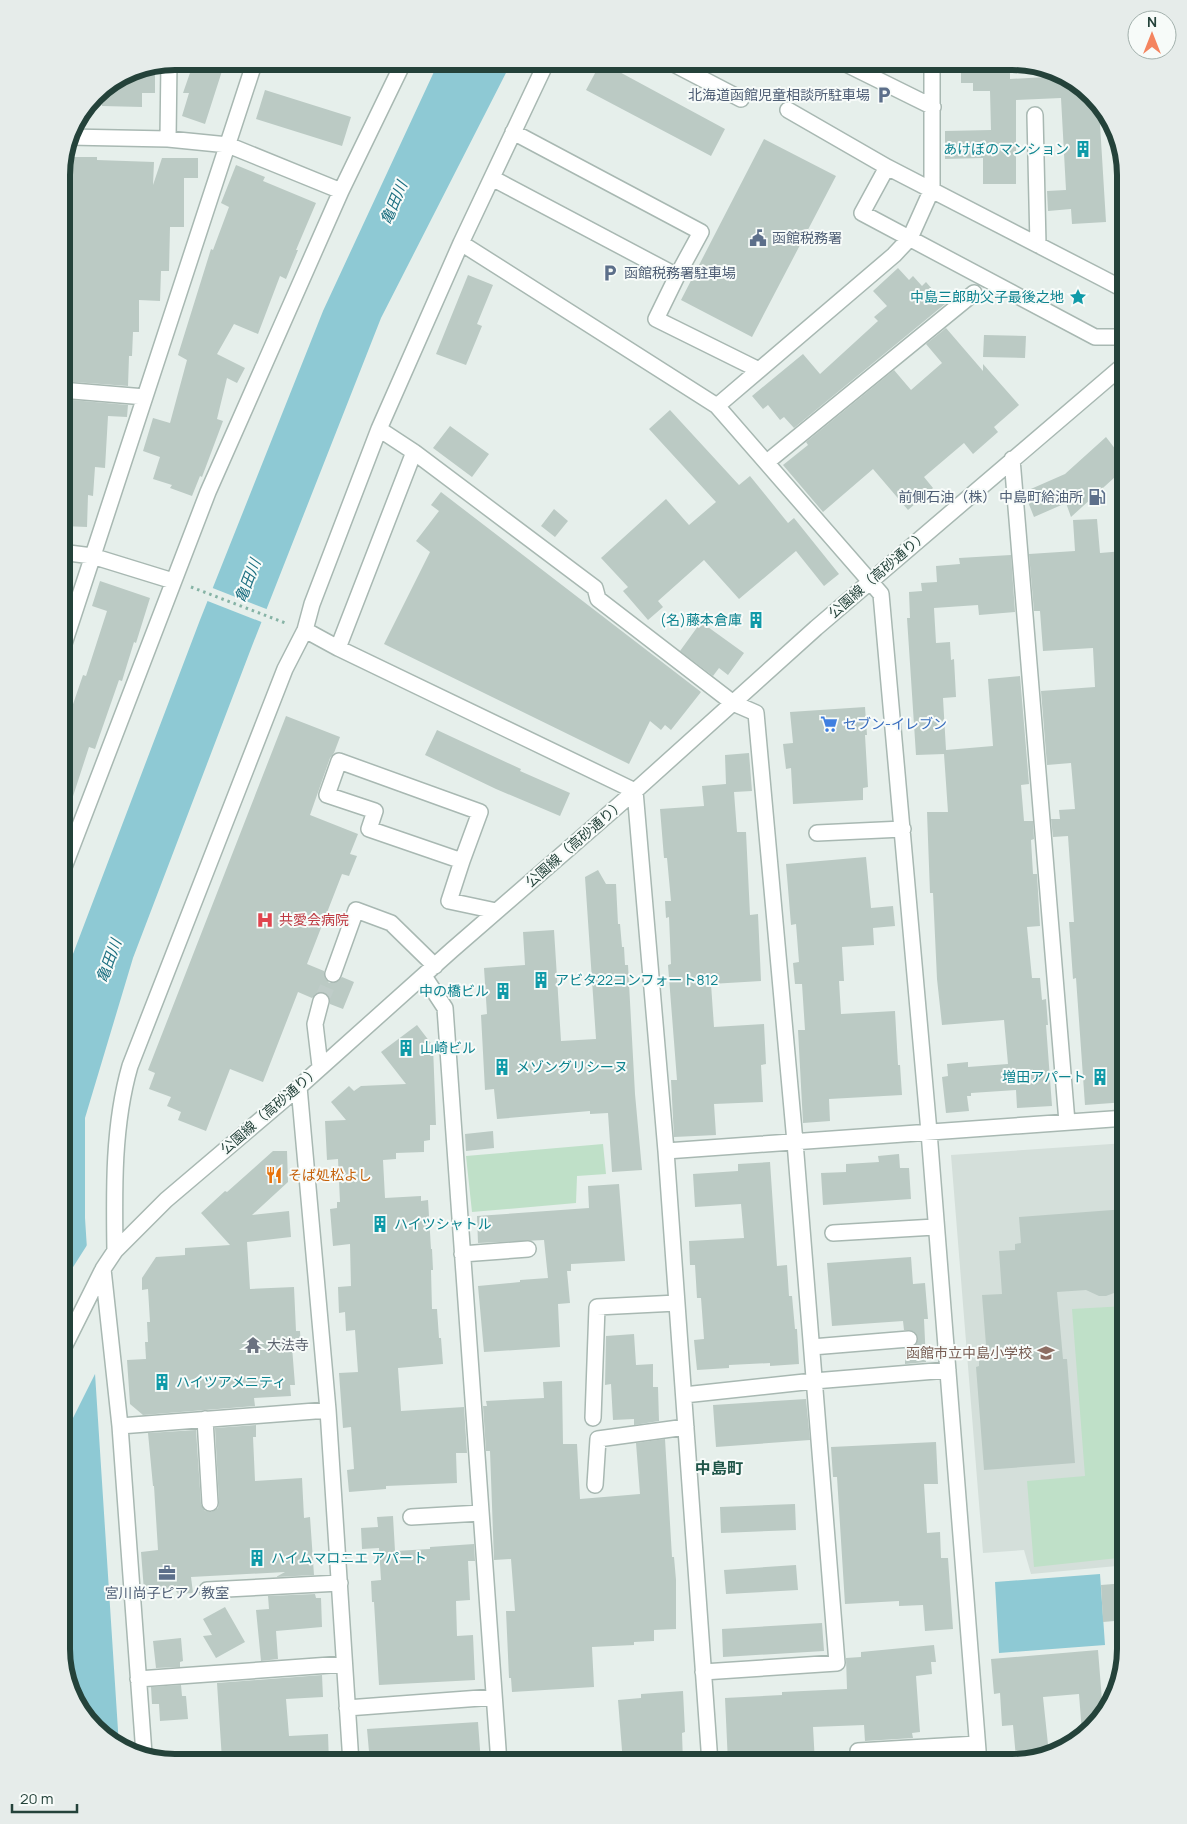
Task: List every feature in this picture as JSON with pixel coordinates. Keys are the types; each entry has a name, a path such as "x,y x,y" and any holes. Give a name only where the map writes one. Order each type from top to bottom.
{"street":[{"path":"168,140 169,70"},
{"path":"70,625 252,70"},
{"path":"70,853 179,583 208,492 341,191 400,70"},
{"path":"115,1251 114,1212 119,1111 130,1066 285,669 298,628 312,604 379,429 461,243 544,70"},
{"path":"685,70 741,99"},
{"path":"857,70 933,107"},
{"path":"717,406 894,255 910,238 932,189 932,70"},
{"path":"788,110 888,167 1117,286"},
{"path":"1035,115 1038,245"},
{"path":"513,132 701,232 656,319 759,370"},
{"path":"77,137 168,140 228,145 341,191"},
{"path":"888,167 862,213 1095,337 1117,337"},
{"path":"492,178 677,276"},
{"path":"461,243 717,406 881,594 929,1132 978,1754"},
{"path":"767,462 974,293"},
{"name":"公園線（高砂通り）","path":"70,1335 103,1269 115,1251 166,1200 299,1087 320,1066 635,791 870,581 1117,371"},
{"path":"70,391 144,397"},
{"path":"379,429 414,452 595,588 598,599 733,703 756,713 795,1142 837,1663 703,1672"},
{"path":"338,648 414,452"},
{"path":"1012,459 1067,1122"},
{"path":"70,553 92,556 179,583"},
{"path":"298,628 635,791 666,1151 709,1754"},
{"path":"462,861 369,829 375,811 327,795 340,761 480,812 449,901 496,911"},
{"path":"817,833 903,829"},
{"path":"333,974 356,910 391,923 430,971 445,1008 498,1754"},
{"path":"320,1066 315,1024 321,1001"},
{"path":"299,1087 328,1410 350,1754"},
{"path":"666,1151 1117,1119"},
{"path":"833,1233 935,1227"},
{"path":"462,1254 528,1249"},
{"path":"103,1269 120,1426 144,1749"},
{"path":"593,1418 597,1307 677,1303"},
{"path":"812,1347 909,1339"},
{"path":"684,1396 814,1381 948,1370"},
{"path":"120,1426 328,1410"},
{"path":"205,1419 210,1504"},
{"path":"595,1485 598,1439 686,1427"},
{"path":"411,1517 481,1513"},
{"path":"207,1590 340,1583"},
{"path":"138,1679 344,1664"},
{"path":"347,1708 494,1697"},
{"path":"858,1750 977,1744"}],"path":[{"path":"179,583 298,628"}],"shaded area":[{"name":"函館市立中島小学校","path":"1117,1144 1117,1566 1031,1574 1024,1550 983,1553 951,1155"}],"green space":[{"path":"603,1144 606,1174 577,1176 576,1203 472,1212 466,1156"},
{"path":"1117,1306 1117,1558 1034,1567 1027,1481 1085,1476 1072,1309"}],"water":[{"name":"亀田川","path":"435,70 507,70 381,318 252,646 133,958 85,1118 85,1218 118,1737 96,1718 81,1696 72,1670 70,1656 70,963 200,620 323,311"},
{"path":"1100,1574 1105,1645 999,1653 995,1582"}],"pier":[{"path":"210,587 269,610 264,623 205,600"},
{"path":"89,1242 97,1370 70,1424 70,1272"}],"building":[{"path":"191,70 222,71 205,124 182,116 189,93 183,93"},
{"path":"597,70 616,70 725,129 711,156 586,90"},
{"path":"961,70 1010,70 1010,79 1048,77 1059,81 1081,96 1100,118 1106,222 1072,224 1071,209 1048,211 1047,191 1066,190 1061,98 1016,100 1016,184 983,184 983,158 945,159 945,131 991,130 990,91 973,91 973,83 961,83"},
{"path":"155,72 155,93 142,93 142,107 102,106 102,100 122,84"},
{"path":"265,90 351,117 342,146 256,119"},
{"name":"函館税務署","path":"764,139 836,176 752,337 681,300"},
{"path":"97,157 97,160 154,162 153,185 162,158 198,158 198,178 184,178 184,227 170,227 169,271 161,271 160,301 139,300 139,332 133,332 132,356 129,356 128,386 70,382 70,168 71,158"},
{"path":"236,165 265,177 263,181 316,203 286,279 280,276 258,334 234,324 217,354 245,368 237,383 227,378 217,419 223,421 202,477 200,476 192,496 170,488 172,485 153,479 160,457 143,451 153,418 170,423 187,360 178,355 211,249 213,250 229,207 221,203"},
{"path":"898,268 909,280 913,276 922,286 926,282 945,304 794,428 784,417 780,420 768,405 763,409 752,396 803,354 820,374 878,321 874,317 887,306 873,291"},
{"path":"468,275 493,285 477,324 482,326 466,365 436,354"},
{"path":"946,328 983,371 983,364 1019,405 994,427 998,432 973,454 964,443 924,477 933,488 908,510 873,469 823,512 783,465 808,445 806,442 894,370 911,390 942,363 926,344"},
{"path":"984,335 1026,336 1025,358 983,357"},
{"path":"70,400 128,405 127,417 108,416 105,468 95,467 93,496 88,495 87,527 70,526"},
{"path":"670,410 739,485 750,476 788,523 794,518 839,574 824,586 796,551 739,599 704,560 658,601 663,607 648,620 623,591 628,587 601,558 666,499 689,525 716,502 649,429"},
{"path":"450,426 489,454 472,477 433,448"},
{"path":"1106,437 1117,451 1117,475 1071,517 1066,503 1034,517 1024,492 1065,474"},
{"path":"441,492 701,692 671,730 665,725 661,730 650,721 629,764 384,644 430,552 416,541 439,511 431,505"},
{"path":"554,509 568,521 555,537 541,526"},
{"path":"1097,519 1100,553 1117,552 1117,1103 1085,1105 1076,978 1073,979 1069,922 1074,922 1068,836 1053,837 1051,819 1060,819 1059,810 1075,809 1071,763 1047,765 1041,691 1095,687 1093,648 1043,651 1040,611 1034,611 1029,554 1075,551 1073,520"},
{"path":"1011,555 1015,612 979,615 978,605 934,608 936,643 950,642 951,660 954,659 956,697 943,698 946,750 993,746 988,679 1020,676 1029,784 1021,785 1024,821 1033,821 1034,839 1031,840 1033,874 1037,874 1040,926 1027,927 1032,978 1040,978 1042,1000 1046,999 1052,1106 1017,1108 1016,1090 971,1093 971,1096 967,1096 969,1111 946,1113 942,1077 948,1076 947,1064 968,1062 968,1067 1008,1064 1004,1020 942,1025 937,979 933,893 930,893 927,812 948,812 944,754 916,755 907,618 910,618 909,592 922,591 921,583 937,582 936,566 960,564 959,558"},
{"path":"100,581 150,598 122,681 119,680 95,749 89,747 70,806 70,713 83,675 86,676 107,611 92,606"},
{"path":"701,622 744,653 728,675 719,668 713,676 680,651"},
{"path":"865,707 868,787 863,788 863,800 793,804 791,768 786,769 783,744 793,743 790,712"},
{"name":"共愛会病院","path":"286,716 340,737 330,758 310,815 358,834 350,854 357,856 349,876 342,874 307,964 324,971 324,976 329,983 335,983 342,977 354,982 343,1009 330,1004 330,998 324,992 318,992 312,998 298,992 263,1082 230,1069 206,1131 178,1120 181,1112 167,1106 171,1097 149,1089 155,1073 148,1070"},
{"path":"437,730 521,769 520,771 570,793 560,816 496,789 425,755"},
{"path":"749,753 752,791 734,792 737,832 746,832 750,915 758,914 761,981 711,984 714,1027 764,1024 766,1064 761,1065 763,1102 714,1104 716,1135 674,1137 671,1080 677,1080 668,965 671,964 669,917 666,918 665,901 671,901 667,858 664,858 660,809 704,806 702,786 726,784 725,755"},
{"path":"866,857 871,908 893,906 895,926 873,928 874,945 842,947 844,981 839,981 841,1014 895,1011 902,1095 829,1099 830,1121 803,1123 798,1030 805,1030 802,984 795,984 793,963 799,962 796,924 791,925 786,864"},
{"path":"598,870 606,884 616,884 618,924 620,924 622,947 624,947 625,965 628,965 635,1094 642,1170 612,1172 608,1113 590,1114 590,1111 497,1119 494,1089 485,1090 481,1015 487,1014 484,968 525,965 523,932 554,930 561,1041 596,1039 585,877"},
{"path":"417,1025 433,1046 436,1125 430,1125 430,1140 424,1141 424,1152 396,1153 396,1159 383,1160 385,1198 421,1196 421,1201 428,1200 433,1270 431,1270 432,1309 437,1309 443,1364 398,1368 401,1411 464,1407 467,1453 456,1453 457,1483 386,1486 386,1489 349,1492 347,1470 354,1469 351,1427 343,1428 339,1373 358,1372 355,1330 346,1331 345,1312 339,1313 338,1287 351,1286 350,1244 333,1246 330,1209 337,1208 337,1202 340,1202 338,1159 327,1160 325,1121 346,1120 331,1102 349,1086 354,1091 361,1086 406,1084 381,1052"},
{"path":"493,1131 494,1148 466,1151 465,1134"},
{"path":"273,1151 287,1151 288,1182 252,1215 289,1211 291,1237 247,1242 250,1289 294,1287 296,1331 300,1331 301,1347 292,1347 295,1385 290,1385 291,1396 254,1398 255,1406 143,1415 130,1404 127,1360 146,1359 145,1342 148,1342 147,1322 150,1322 148,1289 142,1290 142,1278 156,1257 185,1255 185,1248 230,1245 201,1213"},
{"path":"899,1154 900,1168 909,1168 911,1199 823,1205 821,1173 846,1172 846,1164 879,1162 878,1156"},
{"path":"770,1162 777,1266 787,1265 789,1296 792,1296 795,1329 797,1329 799,1364 770,1366 770,1363 729,1365 729,1368 697,1370 694,1340 704,1339 701,1298 697,1298 695,1265 690,1265 689,1241 744,1238 741,1204 695,1207 693,1174 738,1171 738,1164"},
{"path":"619,1184 625,1261 571,1264 571,1271 567,1271 570,1303 558,1304 560,1347 484,1352 478,1286 548,1278 544,1240 478,1243 477,1216 589,1208 588,1186"},
{"path":"1117,1210 1117,1289 1114,1293 1106,1296 1099,1296 1086,1290 1057,1292 1063,1359 1067,1359 1075,1463 984,1470 976,1367 979,1366 979,1358 987,1357 982,1295 1002,1294 999,1251 1015,1250 1015,1244 1021,1243 1019,1217"},
{"path":"911,1257 913,1284 925,1283 928,1319 924,1319 926,1362 905,1364 905,1349 915,1346 918,1339 913,1331 904,1330 903,1321 832,1326 827,1263"},
{"path":"634,1334 636,1365 653,1364 653,1387 658,1387 659,1421 634,1425 634,1419 613,1420 611,1384 605,1385 606,1336"},
{"path":"562,1381 563,1444 577,1444 580,1499 640,1494 636,1443 665,1439 672,1557 674,1557 676,1580 676,1629 654,1630 654,1641 634,1642 634,1645 592,1647 594,1687 512,1692 511,1678 509,1678 506,1611 515,1611 511,1559 494,1560 490,1451 486,1451 483,1406 487,1406 486,1401 544,1398 543,1382"},
{"path":"806,1399 810,1440 716,1447 713,1405"},
{"path":"256,1425 256,1437 253,1437 255,1481 302,1478 304,1518 310,1517 314,1575 276,1577 285,1572 191,1577 193,1593 178,1594 174,1588 144,1591 141,1552 158,1550 148,1433 196,1430 201,1504 205,1511 211,1512 218,1508 219,1502 215,1428"},
{"path":"936,1442 938,1484 924,1484 927,1533 940,1532 941,1558 948,1558 953,1629 925,1631 923,1605 899,1606 899,1601 845,1604 837,1477 833,1477 831,1447"},
{"path":"795,1504 796,1530 721,1533 720,1507"},
{"path":"393,1516 395,1551 474,1544 475,1561 468,1561 470,1600 456,1601 457,1636 473,1635 475,1680 379,1685 371,1581 381,1580 379,1548 362,1549 361,1528 378,1527 377,1517"},
{"path":"796,1565 798,1590 726,1594 724,1570"},
{"path":"1117,1584 1117,1621 1103,1622 1101,1585"},
{"path":"315,1594 316,1598 321,1598 322,1627 276,1631 278,1659 261,1661 256,1610 269,1609 268,1596"},
{"path":"225,1607 245,1642 216,1658 203,1636 212,1635 203,1619"},
{"path":"822,1623 824,1651 723,1657 722,1629"},
{"path":"181,1638 183,1661 180,1662 180,1667 156,1668 153,1641"},
{"path":"934,1645 936,1662 931,1662 932,1674 916,1676 920,1732 912,1733 913,1738 865,1741 864,1725 813,1727 814,1754 728,1754 725,1698 782,1695 782,1692 847,1689 846,1658 861,1657 861,1652"},
{"path":"1098,1650 1102,1703 1082,1727 1079,1694 1043,1697 1048,1747 1033,1752 1016,1754 1013,1725 1002,1726 1000,1693 994,1694 991,1659"},
{"path":"322,1675 323,1697 286,1699 289,1736 328,1734 329,1754 222,1754 217,1683"},
{"path":"181,1685 182,1696 186,1696 188,1719 160,1721 159,1704 152,1704 151,1687"},
{"path":"683,1691 685,1732 682,1733 683,1754 622,1754 618,1700 641,1698 641,1694"},
{"path":"478,1722 480,1754 369,1754 367,1729"}],"tunnel":[{"path":"321,1001 333,974"}],"place":[{"name":"北海道函館児童相談所駐車場","path":"884,95"},
{"name":"あけぼのマンション","path":"1083,149"},
{"name":"函館税務署","path":"758,238"},
{"name":"函館税務署駐車場","path":"610,273"},
{"name":"中島三郎助父子最後之地","path":"1078,297"},
{"name":"前側石油（株） 中島町給油所","path":"1097,497"},
{"name":"(名)藤本倉庫","path":"756,620"},
{"name":"セブン-イレブン","path":"829,724"},
{"name":"共愛会病院","path":"265,920"},
{"name":"アビタ22コンフォート812","path":"541,980"},
{"name":"中の橋ビル","path":"503,991"},
{"name":"山崎ビル","path":"406,1048"},
{"name":"メゾングリシーヌ","path":"502,1067"},
{"name":"増田アパート","path":"1100,1077"},
{"name":"そば処松よし","path":"274,1175"},
{"name":"ハイツシャトル","path":"380,1224"},
{"name":"大法寺","path":"253,1345"},
{"name":"函館市立中島小学校","path":"1046,1353"},
{"name":"ハイツアメニティ","path":"162,1382"},
{"name":"ハイムマロニエ アパート","path":"257,1558"},
{"name":"宮川尚子ピアノ教室","path":"167,1573"}],"district":[{"name":"中島町","path":"719,1468"}]}
